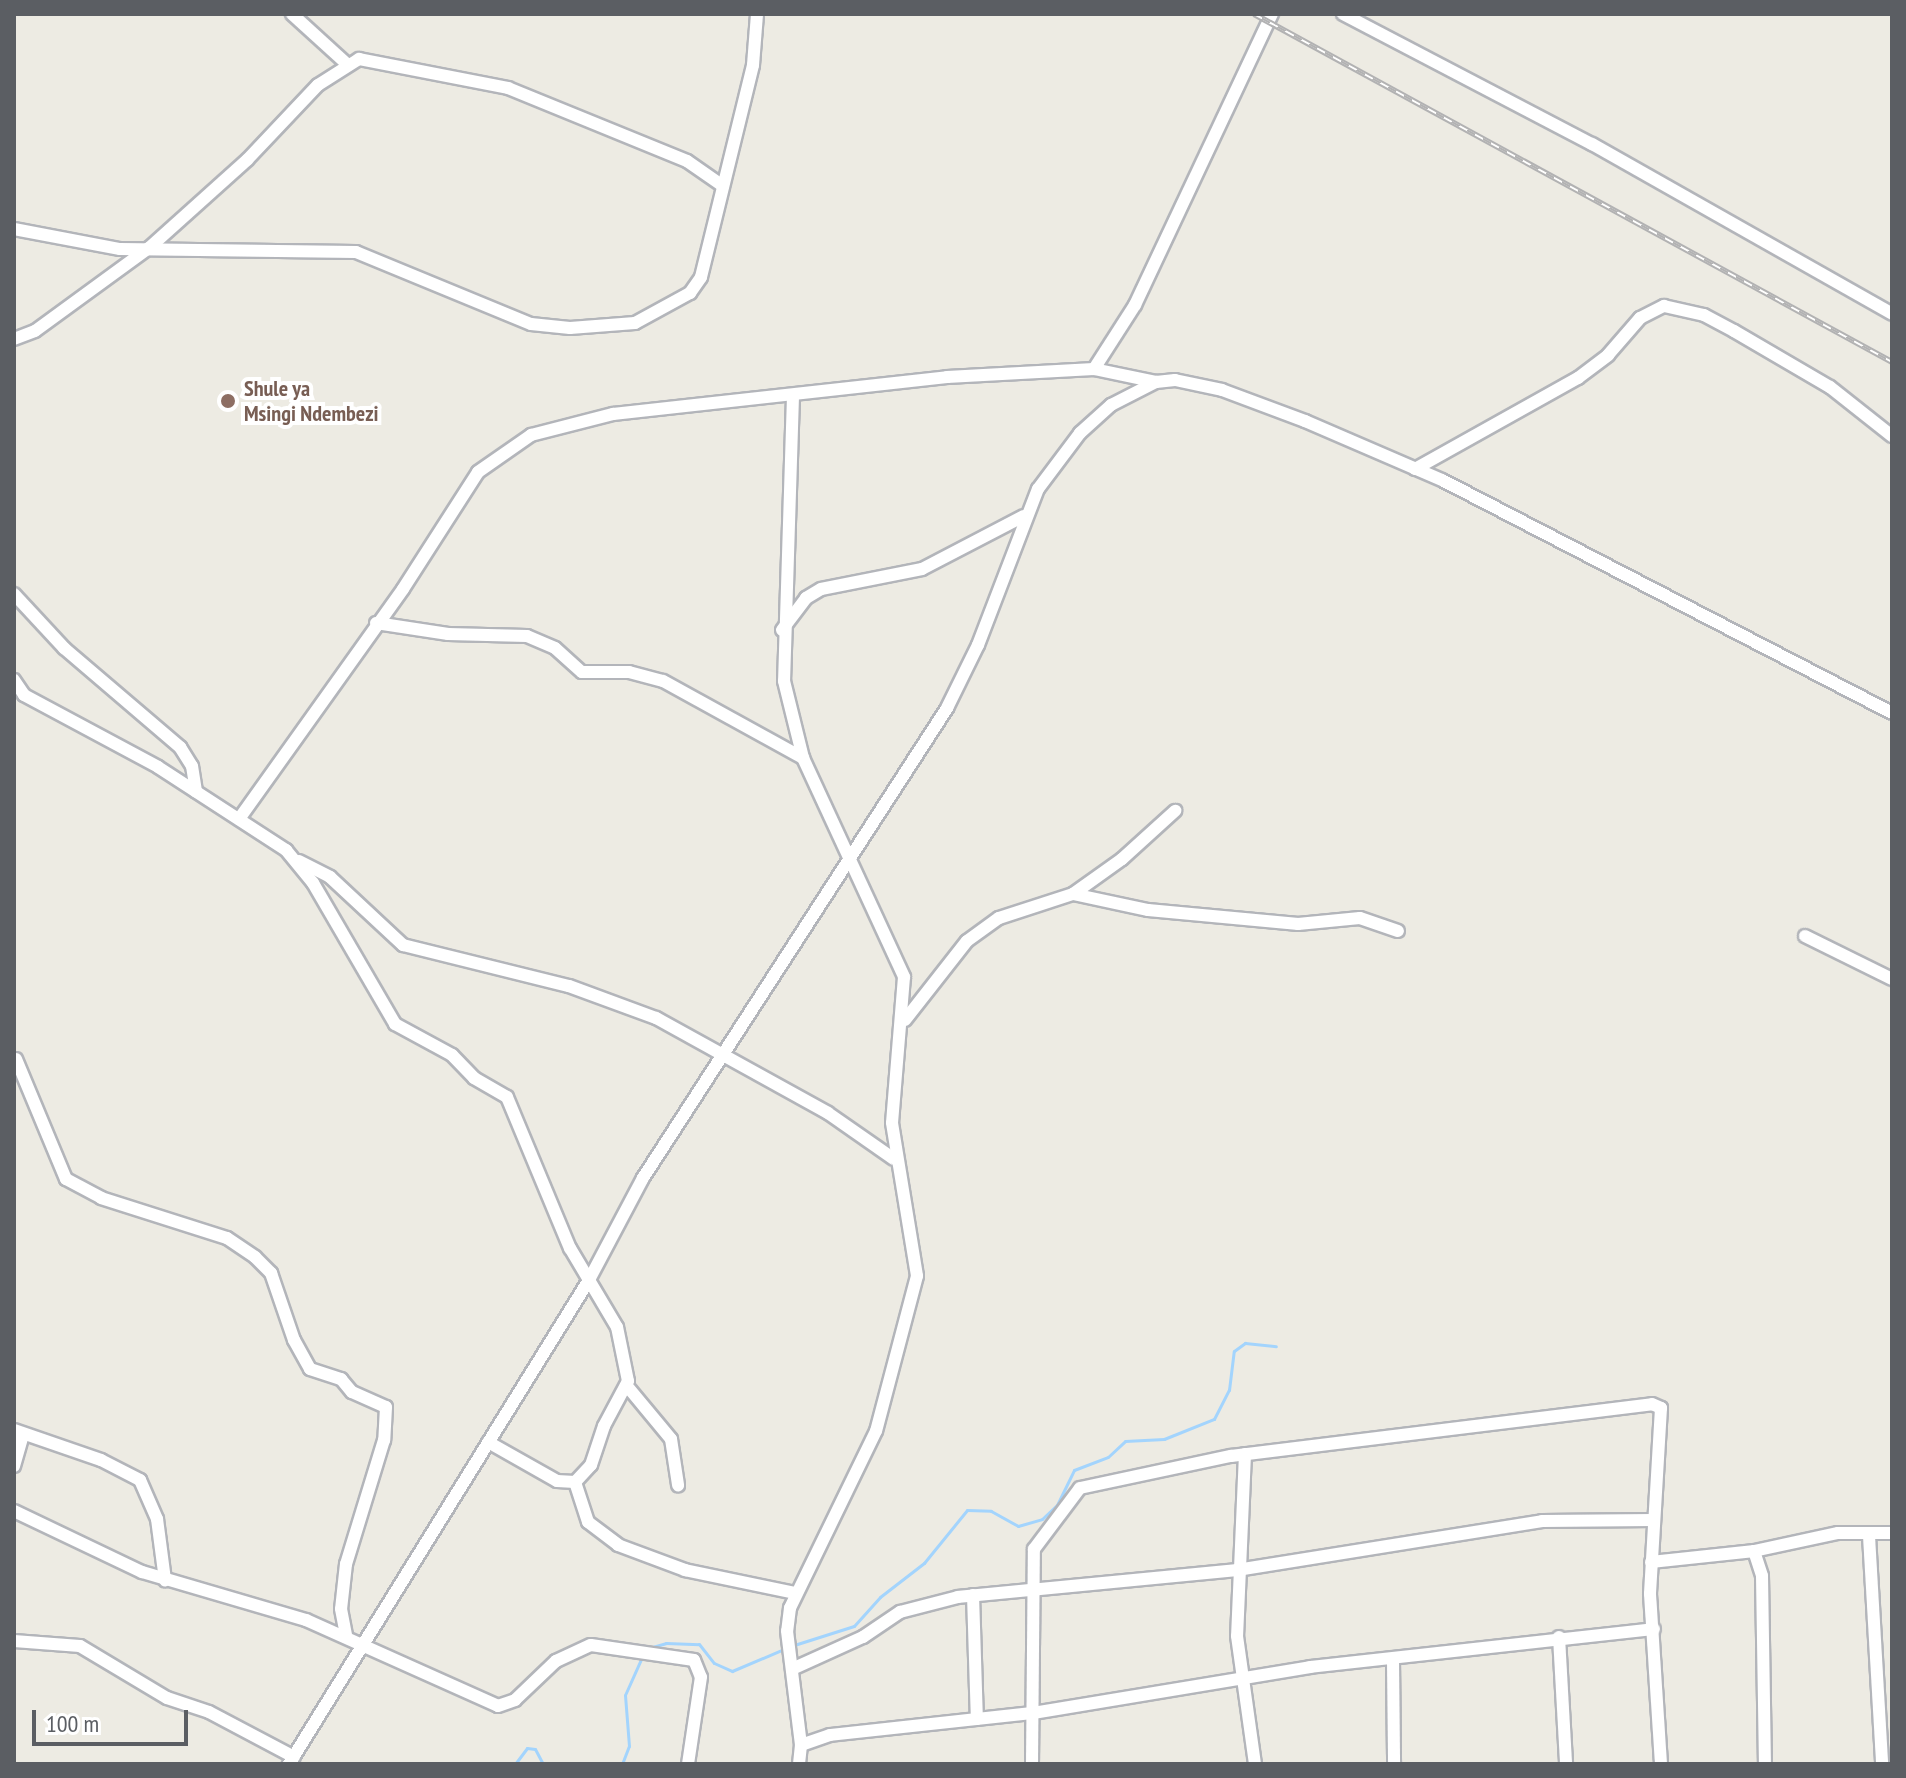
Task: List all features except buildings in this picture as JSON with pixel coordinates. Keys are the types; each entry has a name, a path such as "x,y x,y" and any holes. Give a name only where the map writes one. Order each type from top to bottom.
{"street":[{"path":"292,14 347,64"},
{"path":"14,229 99,247 284,255 356,252 531,324 615,326 665,310 697,286 753,65 757,14"},
{"path":"1094,369 1135,305 1272,14"},
{"path":"1343,14 1592,144 1892,314"},
{"path":"14,339 35,331 149,248 247,160 318,85 347,64 367,59 400,63 508,88 687,161 723,186"},
{"path":"1415,469 1578,378 1608,355 1640,318 1664,306 1704,315 1734,331 1830,387 1892,436"},
{"path":"239,819 478,472 531,435 613,414 947,377 1094,369 1156,382 1196,382 1222,390 1415,469 1892,713"},
{"path":"14,1641 80,1646 167,1698 209,1712 292,1760 589,1280 643,1178 848,855 947,708 991,614 1024,516 1080,433 1111,405 1156,382"},
{"path":"793,396 782,630 784,681 803,758 900,963 904,1021 893,1101 894,1159 916,1261 915,1290 876,1431 795,1593 787,1622 801,1745 799,1764"},
{"path":"782,630 806,598 821,589 922,569 1024,516"},
{"path":"14,594 64,648 180,747 192,766 196,792"},
{"path":"376,623 448,634 527,636 555,648 582,672 629,672 663,681 803,758"},
{"path":"14,680 24,695 196,792 296,860 330,877 403,945 599,995 721,1054 828,1113 894,1159"},
{"path":"904,1021 951,959 985,927 1073,894 1122,859 1175,811"},
{"path":"296,860 395,1024 452,1055 474,1078 507,1097 556,1218 622,1338 627,1386 671,1439 678,1485"},
{"path":"1073,894 1148,910 1274,922 1360,918 1398,931"},
{"path":"1805,936 1892,979"},
{"path":"16,1059 66,1179 101,1198 227,1238 255,1257 271,1273 294,1340 310,1369 341,1379 352,1392 386,1407 384,1440 346,1564 341,1598 346,1635"},
{"path":"488,1442 557,1481 575,1482 591,1465 604,1426 627,1386"},
{"path":"1032,1764 1036,1543 1080,1488 1245,1454 1655,1404 1661,1408 1651,1562 1661,1764"},
{"path":"14,1466 19,1432 101,1460 140,1480 157,1519 165,1580"},
{"path":"1245,1454 1237,1570 1241,1678 1255,1764"},
{"path":"575,1482 588,1522 618,1545 685,1570 795,1593"},
{"path":"14,1511 165,1580 346,1635 501,1707 515,1700 556,1661 591,1645 694,1660 701,1677 688,1764"},
{"path":"792,1669 863,1637 900,1612 973,1595 1237,1570 1542,1521 1654,1520"},
{"path":"1651,1562 1754,1551 1838,1533 1869,1536 1892,1533"},
{"path":"1869,1536 1882,1764"},
{"path":"1754,1551 1762,1576 1765,1764"},
{"path":"973,1595 977,1719"},
{"path":"801,1745 830,1735 1033,1713 1241,1678 1393,1661 1559,1637 1654,1629"},
{"path":"1559,1637 1566,1764"},
{"path":"1393,1661 1394,1764"}],"waterway":[{"path":"791,1646 854,1626 880,1597 924,1563 967,1510 991,1511 1018,1526 1042,1519 1057,1505 1074,1470 1108,1457 1125,1441 1164,1439 1214,1419 1229,1390 1234,1351 1245,1343 1276,1346"},
{"path":"649,1648 666,1643 699,1644 714,1663 732,1671 784,1649"},
{"path":"622,1764 629,1746 625,1695 642,1657"},
{"path":"515,1764 527,1748 535,1749 543,1764"}],"railway":[{"path":"1254,14 1892,362"}],"place":[{"name":"Shule ya Msingi Ndembezi","path":"228,401"}]}
